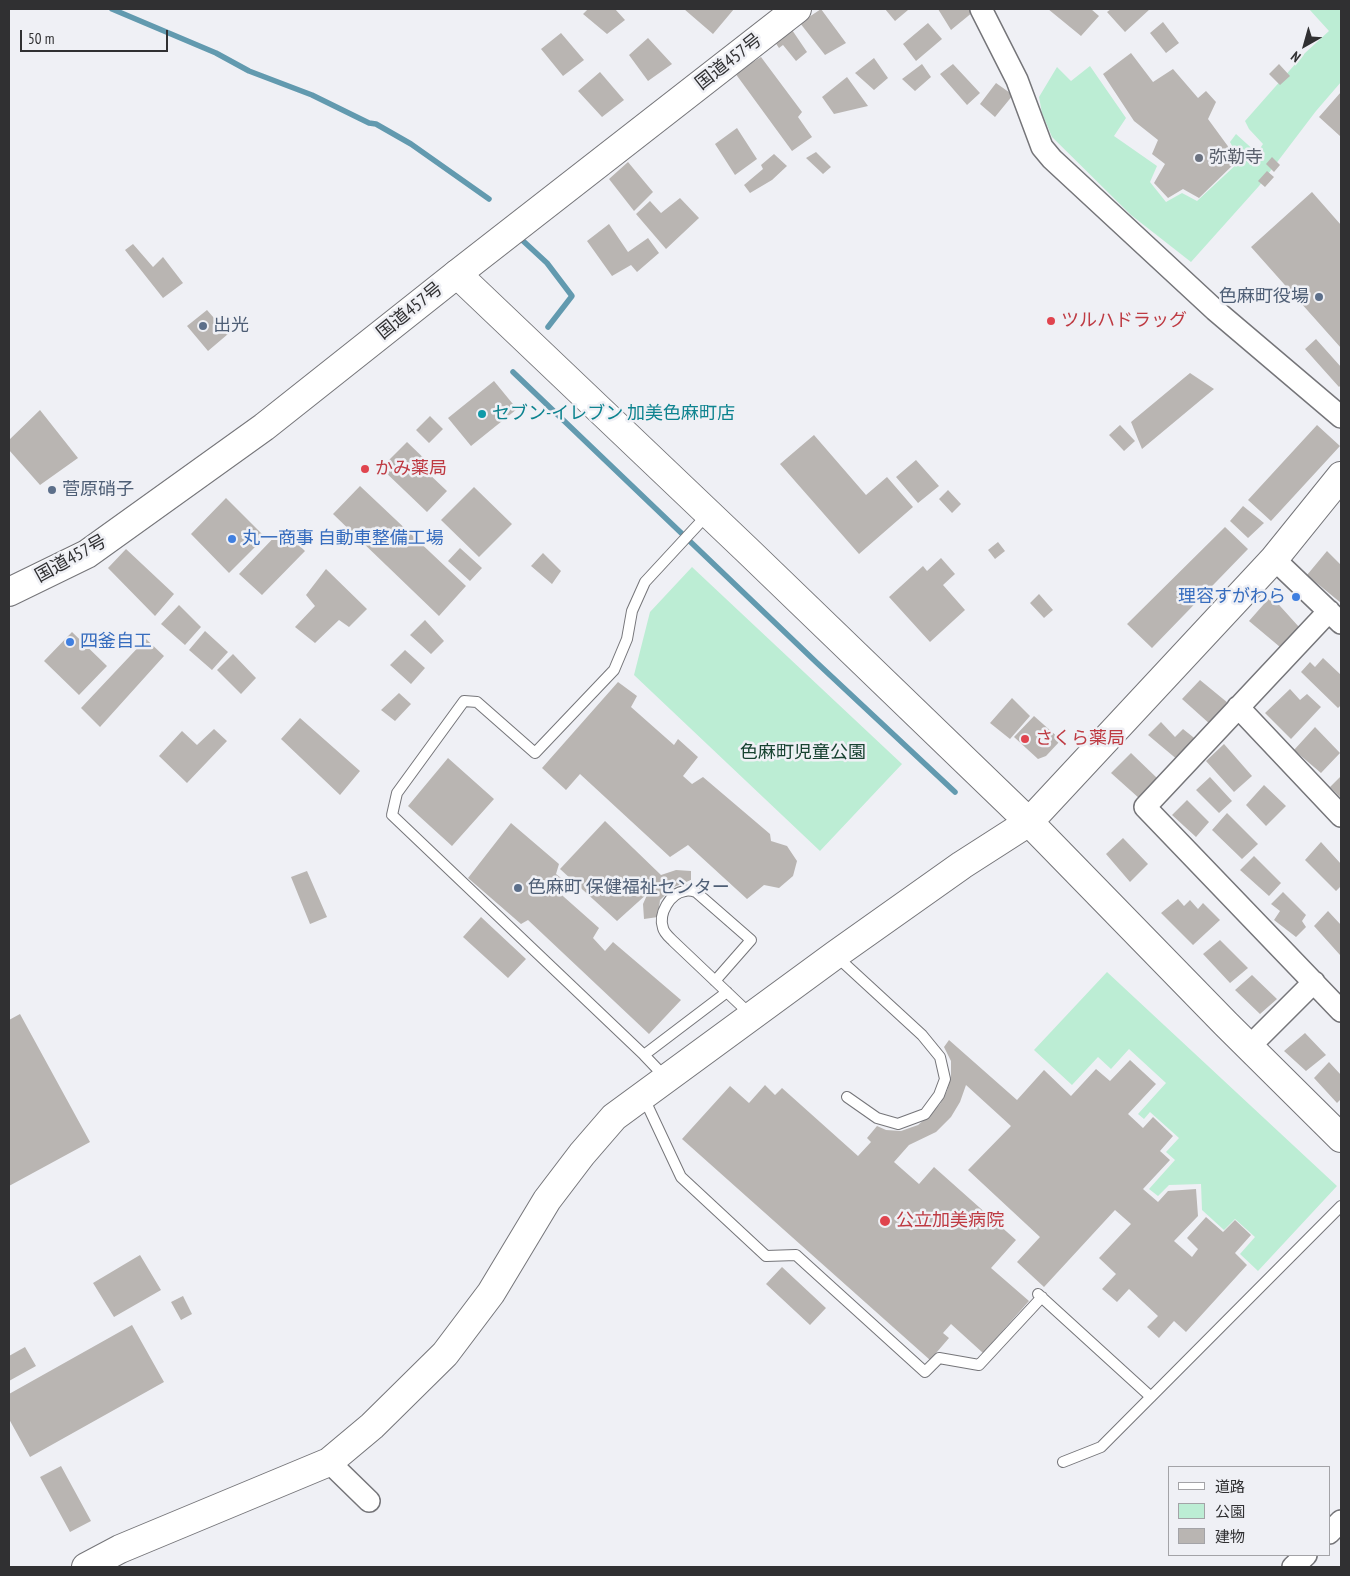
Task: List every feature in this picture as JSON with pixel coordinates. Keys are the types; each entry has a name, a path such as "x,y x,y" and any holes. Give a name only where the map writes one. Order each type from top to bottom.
{"main road":[{"name":"国道457号","path":"9,592 87,554 264,427 797,9"},
{"path":"457,274 701,521 1029,822 1249,1047 1341,1138"},
{"path":"86,1567 134,1543 329,1462 372,1426 444,1354 491,1293 547,1200 582,1154 614,1117 834,955 962,865 1029,822 1274,559 1341,476"}],"street":[{"path":"981,9 1017,80 1042,147 1052,159 1215,310 1341,417"},
{"path":"1274,559 1335,617 1238,707 1145,807 1341,1010"},
{"path":"1238,707 1341,816"},
{"path":"1249,1047 1314,982"},
{"path":"329,1462 369,1501"},
{"path":"1330,1532 1341,1521"},
{"path":"1293,1567 1305,1556"}],"lane":[{"path":"665,1078 644,1055 392,815 397,793 464,701 477,702 535,754 614,670 627,639 632,610 645,582 701,521"},
{"path":"715,981 751,940 696,892 685,890 676,894 668,902 663,914 663,928 672,941 751,1016"},
{"path":"834,955 922,1035 940,1057 945,1079 939,1095 925,1114 898,1124 876,1118 847,1097"},
{"path":"644,1055 727,992"},
{"path":"643,1095 681,1177 766,1256 796,1255 925,1372 939,1358 979,1365 1040,1296 1151,1397"},
{"path":"1063,1462 1101,1447 1341,1206"}],"green space":[{"path":"1309,9 1341,9 1341,82 1316,111 1259,186 1191,262 1131,215 1052,137 1042,113 1039,97 1057,67 1071,81 1090,66 1126,118 1114,136 1157,166 1150,182 1166,202 1182,193 1197,201 1240,161 1230,142 1236,134 1257,153 1263,144 1249,129 1245,121 1305,53 1329,31"},
{"name":"色麻町児童公園","path":"692,567 902,764 820,851 634,675 650,612"},
{"path":"1107,972 1337,1186 1258,1271 1240,1254 1255,1237 1235,1219 1224,1230 1202,1210 1201,1184 1169,1185 1158,1196 1149,1189 1175,1160 1166,1152 1179,1138 1150,1112 1144,1119 1138,1114 1166,1083 1129,1049 1111,1069 1098,1057 1072,1085 1034,1050"}],"building":[{"path":"588,9 615,9 625,20 607,34 583,14"},
{"path":"684,9 734,9 713,34"},
{"path":"821,9 846,43 825,55 800,23"},
{"path":"885,9 907,9 908,10 895,21"},
{"path":"938,9 971,9 973,12 951,30"},
{"path":"1048,9 1091,9 1099,16 1081,36"},
{"path":"1111,9 1150,9 1125,32 1107,12"},
{"path":"1163,22 1179,43 1166,53 1150,33"},
{"path":"928,23 942,39 916,61 903,44"},
{"path":"788,24 807,52 796,61 783,45 779,48 771,36"},
{"path":"561,33 584,60 563,76 541,49"},
{"path":"648,38 672,64 648,81 629,55"},
{"path":"1131,53 1153,82 1173,69 1198,98 1206,91 1216,102 1208,119 1238,160 1199,198 1183,189 1168,198 1154,183 1165,164 1152,154 1158,140 1134,121 1103,74"},
{"path":"761,57 802,112 798,117 812,137 792,151 735,73"},
{"path":"874,58 888,78 874,90 855,73"},
{"path":"922,64 931,77 915,91 902,79"},
{"path":"953,64 980,93 967,105 940,74"},
{"path":"1279,64 1290,76 1280,85 1269,74"},
{"path":"600,72 624,100 602,117 578,91"},
{"path":"847,77 868,106 834,114 822,97"},
{"path":"996,83 1013,95 995,117 980,104"},
{"path":"1341,92 1341,134 1340,136 1319,117"},
{"path":"737,128 757,159 735,175 715,144"},
{"path":"816,152 831,167 823,174 806,158"},
{"path":"774,154 787,166 772,180 750,193 744,185 763,169 761,165"},
{"path":"1272,157 1280,165 1274,172 1266,164"},
{"path":"628,162 653,192 634,211 609,179"},
{"path":"1267,171 1274,177 1265,187 1258,181"},
{"name":"色麻町役場","path":"1312,192 1341,225 1341,348 1251,247"},
{"path":"680,198 699,218 666,249 636,214 650,201 661,213"},
{"path":"609,224 628,252 648,238 659,253 637,272 631,265 612,276 587,241"},
{"path":"133,244 153,267 163,257 183,283 163,298 125,250"},
{"path":"207,310 228,334 208,351 187,326"},
{"path":"1316,339 1341,367 1341,385 1339,387 1305,349"},
{"path":"1190,373 1214,389 1142,449 1131,422"},
{"name":"セブン-イレブン 加美色麻町店","path":"494,381 517,409 471,446 448,418"},
{"path":"40,410 78,458 40,485 9,450 9,440"},
{"path":"430,416 443,429 429,443 416,430"},
{"path":"1120,425 1135,441 1124,451 1109,435"},
{"path":"1317,425 1340,446 1271,521 1248,500"},
{"path":"814,435 866,495 887,477 913,507 859,554 780,464"},
{"path":"407,442 433,467 428,473 447,491 427,512 381,468"},
{"path":"916,460 939,486 918,503 896,477"},
{"path":"360,486 466,586 439,616 333,514"},
{"path":"474,487 512,524 479,557 441,520"},
{"path":"948,490 961,504 952,513 939,499"},
{"path":"226,498 265,537 229,573 191,534"},
{"path":"1243,506 1264,523 1248,538 1230,521"},
{"path":"1225,527 1248,549 1152,648 1127,624"},
{"path":"282,529 305,551 262,595 239,574"},
{"path":"998,542 1005,551 995,559 988,550"},
{"path":"460,548 482,568 470,581 448,561"},
{"path":"126,549 174,594 155,616 108,568"},
{"path":"1327,551 1341,565 1341,603 1307,575"},
{"path":"543,553 561,571 552,584 531,566"},
{"path":"941,558 955,574 943,585 965,610 930,642 889,597 923,566 927,571"},
{"path":"326,569 367,609 349,627 339,620 315,643 295,627 315,606 306,595"},
{"path":"1039,594 1053,610 1044,618 1030,603"},
{"path":"1271,596 1299,627 1280,647 1249,621"},
{"path":"179,605 201,627 185,645 161,624"},
{"path":"425,620 444,641 431,654 410,635"},
{"path":"205,631 228,652 212,670 189,650"},
{"path":"72,632 107,666 79,695 44,661"},
{"path":"146,639 164,656 100,727 81,708"},
{"path":"405,650 425,668 411,684 390,665"},
{"path":"233,654 256,678 241,694 217,670"},
{"path":"1323,658 1341,675 1341,705 1338,708 1301,672 1310,662 1315,667"},
{"path":"1200,680 1228,703 1211,725 1182,699"},
{"path":"618,682 637,696 631,707 674,745 678,739 698,757 683,776 692,784 703,777 770,834 771,841 787,846 797,861 793,876 779,888 764,885 747,899 688,845 670,857 580,774 566,790 542,768"},
{"path":"1290,689 1300,700 1307,694 1321,707 1291,739 1265,713"},
{"path":"399,693 411,704 395,721 381,710"},
{"path":"1012,698 1030,716 1010,739 990,723"},
{"path":"1034,716 1061,740 1046,756 1038,759 1014,737"},
{"path":"300,718 360,771 340,795 281,739"},
{"path":"1161,722 1175,737 1183,729 1198,741 1179,761 1148,735"},
{"path":"1315,727 1340,753 1321,773 1294,750"},
{"path":"214,729 227,741 187,783 159,756 182,731 197,745"},
{"path":"1224,744 1252,776 1234,792 1206,761"},
{"path":"1131,753 1157,778 1140,799 1111,773"},
{"path":"448,758 494,799 452,846 408,806"},
{"path":"1341,776 1341,798 1330,787"},
{"path":"1210,777 1232,801 1219,813 1196,790"},
{"path":"1264,785 1286,806 1266,826 1246,805"},
{"path":"1187,800 1209,822 1196,837 1172,815"},
{"path":"1227,813 1258,844 1242,859 1212,830"},
{"path":"605,821 661,875 676,870 691,871 691,880 674,887 660,900 658,917 644,919 643,904 648,893 617,921 560,869"},
{"path":"511,823 559,864 556,874 561,878 555,889 599,928 593,938 605,951 613,942 681,1000 649,1034 528,920 521,924 468,878"},
{"path":"1123,838 1148,864 1130,882 1106,854"},
{"path":"1321,842 1341,864 1341,886 1336,891 1305,860"},
{"path":"1254,856 1281,883 1269,896 1240,870"},
{"path":"307,871 327,917 310,924 291,877"},
{"path":"1283,892 1306,915 1302,921 1306,927 1296,937 1274,920 1280,911 1271,904"},
{"path":"1178,899 1184,906 1190,900 1198,909 1203,903 1220,920 1193,945 1161,913"},
{"path":"1328,911 1341,925 1340,955 1314,926"},
{"path":"481,917 526,959 508,978 463,937"},
{"path":"1220,940 1248,968 1230,983 1203,954"},
{"path":"1252,975 1277,999 1260,1014 1235,990"},
{"path":"20,1014 90,1142 9,1186 9,1020"},
{"path":"1305,1033 1326,1055 1306,1071 1284,1051"},
{"path":"949,1040 1017,1100 1044,1070 1071,1096 1096,1069 1110,1081 1130,1060 1156,1084 1128,1114 1143,1128 1153,1117 1173,1136 1160,1151 1170,1160 1143,1189 1158,1202 1168,1191 1196,1189 1198,1216 1174,1241 1192,1257 1198,1249 1187,1238 1206,1217 1223,1232 1235,1220 1251,1235 1235,1253 1247,1265 1186,1332 1174,1321 1159,1338 1147,1327 1158,1316 1129,1289 1117,1302 1102,1289 1116,1274 1099,1258 1131,1224 1115,1210 1044,1287 1017,1262 1040,1237 968,1170 1011,1126 966,1085 960,1102 951,1117 936,1132 909,1145 894,1162 919,1184 934,1167 1016,1240 991,1268 1029,1301 983,1353 951,1324 943,1333 949,1338 930,1360 682,1139 730,1086 749,1103 765,1085 775,1095 782,1088 858,1156 871,1142 867,1138 877,1126 886,1130 901,1131 918,1125 940,1104 947,1091 951,1076 951,1061 944,1047"},
{"path":"1329,1062 1341,1075 1341,1099 1337,1103 1314,1078"},
{"path":"140,1255 161,1290 114,1317 93,1283"},
{"path":"782,1267 826,1308 810,1325 766,1284"},
{"path":"183,1296 192,1314 181,1320 171,1302"},
{"path":"132,1325 164,1382 30,1457 9,1419 9,1394"},
{"path":"25,1347 36,1366 9,1381 9,1356"},
{"path":"61,1466 91,1521 70,1532 40,1477"}],"waterway":[{"path":"112,9 216,53 249,71 312,95 369,123 376,124 411,144 489,199"},
{"path":"521,239 547,263 572,296 548,327"},
{"path":"513,372 816,662 955,792"}],"place":[{"name":"弥勒寺","path":"1199,158"},
{"name":"色麻町役場","path":"1319,297"},
{"name":"ツルハドラッグ","path":"1051,321"},
{"name":"出光","path":"203,326"},
{"name":"セブン-イレブン 加美色麻町店","path":"482,414"},
{"name":"かみ薬局","path":"365,469"},
{"name":"菅原硝子","path":"52,490"},
{"name":"丸一商事 自動車整備工場","path":"232,539"},
{"name":"理容すがわら","path":"1296,597"},
{"name":"四釜自工","path":"70,642"},
{"name":"さくら薬局","path":"1025,739"},
{"name":"色麻町 保健福祉センター","path":"518,888"},
{"name":"公立加美病院","path":"885,1221"}]}
